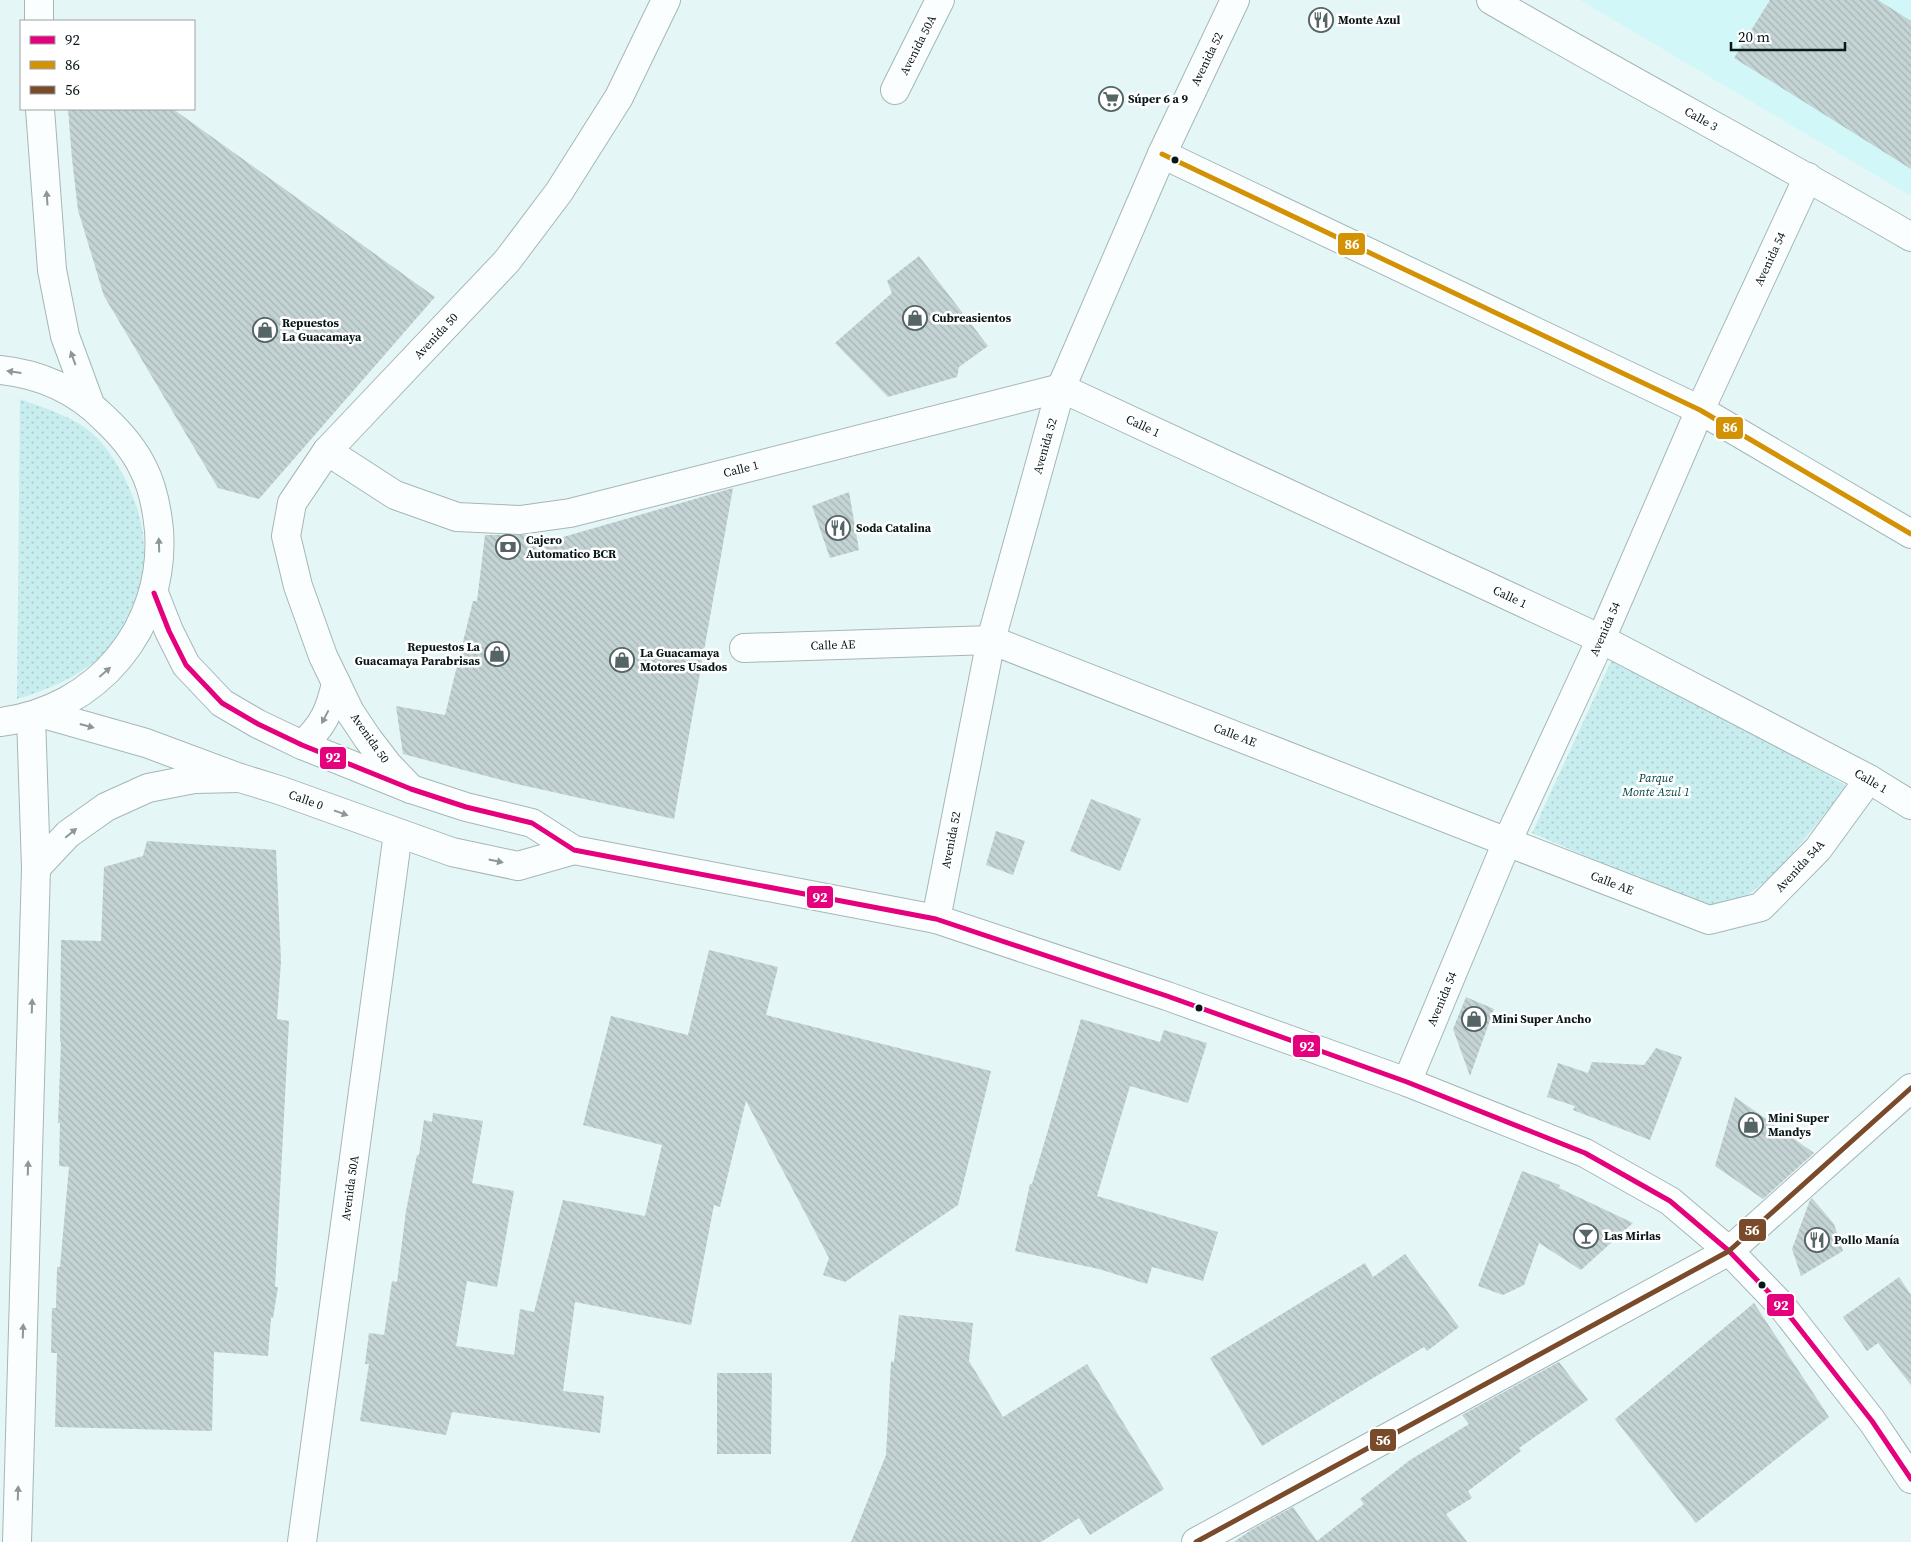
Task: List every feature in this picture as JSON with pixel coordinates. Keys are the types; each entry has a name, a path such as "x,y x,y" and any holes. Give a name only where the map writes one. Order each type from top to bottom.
{"main road":[{"path":"39,0 39,20"},
{"name":"Avenida 50","path":"411,789 368,740 350,712 323,656 298,586 286,536 292,502 327,451 508,261 559,192 619,97 666,0"},
{"name":"Avenida 50A","path":"895,90 940,0"},
{"name":"Avenida 52","path":"936,920 991,640 1061,388 1162,154 1235,0"},
{"name":"Calle 3","path":"1491,0 1599,63 1808,177 1911,237"},
{"path":"40,110 52,270 65,336 90,404"},
{"path":"1162,154 1700,410 1911,534"},
{"name":"Avenida 54","path":"1407,1082 1507,842 1601,639 1700,410 1808,177"},
{"path":"0,370 19,372 56,384 90,404 120,433 144,469 157,509 160,551 154,594 137,633 111,667 78,695 35,715 0,722"},
{"name":"Calle 1","path":"327,451 395,495 448,514 457,517 520,520 570,513 1061,388 1601,639 1869,779 1911,805"},
{"name":"Calle 0","path":"154,594 168,631 186,665 222,703 258,724 302,745 411,789 466,807 532,823 574,850 936,920 1167,996 1407,1082 1585,1153 1670,1201 1729,1251 1781,1305 1872,1421 1911,1479"},
{"name":"Calle AE","path":"744,648 991,640 1709,920"},
{"path":"302,745 316,732 326,717 336,683"},
{"path":"17,1542 36,868 35,715"},
{"name":"Calle 0","path":"35,715 146,742 240,778 279,790 452,852 518,866 574,850"},
{"path":"36,868 68,834 106,807 148,788 194,779 240,778"},
{"name":"Avenida 54A","path":"1709,920 1761,907 1818,849 1869,779"},
{"name":"Avenida 50A","path":"302,1542 398,834"},
{"path":"1196,1542 1729,1251 1911,1088"}],"shaded area":[{"path":"1580,0 1911,0 1911,196"}],"green space":[{"path":"20,399 61,414 80,424 107,449 124,477 137,508 144,539 144,554 136,602 106,651 89,666 70,678 49,688 17,699"},
{"name":"Parque Monte Azul 1","path":"1614,655 1847,786 1790,856 1756,889 1739,900 1721,908 1700,905 1532,833"}],"building":[{"path":"1770,0 1878,0 1911,21 1911,169 1734,58"},
{"name":"Repuestos La Guacamaya","path":"68,110 174,110 435,297 259,499 218,488 104,296 78,210"},
{"name":"Cubreasientos","path":"919,256 988,346 959,367 957,377 888,397 835,343 892,293 887,281"},
{"name":"La Guacamaya Motores Usados","path":"733,488 674,819 517,784 403,754 396,706 445,715 473,601 477,601 485,535 534,535 532,546"},
{"name":"Soda Catalina","path":"849,492 859,550 830,558 812,506"},
{"path":"1091,799 1141,819 1120,871 1070,851"},
{"path":"996,831 1025,841 1013,875 986,865"},
{"path":"147,841 276,850 281,961 277,1019 289,1021 275,1287 278,1287 273,1318 271,1318 268,1356 214,1352 212,1431 55,1427 57,1353 51,1353 52,1308 56,1308 57,1267 60,1267 69,1167 59,1166 61,940 101,941 104,867 143,856"},
{"path":"709,950 778,967 766,1015 991,1071 958,1205 845,1282 823,1275 829,1258 746,1101 720,1207 714,1205 691,1325 575,1302 563,1391 604,1396 600,1433 452,1412 446,1435 360,1421 369,1364 365,1364 369,1333 384,1335 392,1281 397,1282 406,1211 417,1155 419,1155 424,1120 432,1122 433,1113 483,1121 472,1183 514,1191 497,1287 467,1281 456,1346 514,1355 520,1309 534,1312 563,1200 645,1216 662,1145 583,1125 611,1016 688,1035"},
{"name":"Mini Super Ancho","path":"1466,997 1494,1009 1470,1076 1453,1029"},
{"path":"1081,1019 1160,1042 1164,1030 1207,1043 1188,1103 1130,1086 1097,1196 1218,1232 1203,1281 1152,1267 1147,1284 1099,1269 1015,1251 1030,1184 1032,1184"},
{"path":"1656,1048 1682,1057 1650,1140 1573,1110 1575,1106 1547,1097 1558,1063 1588,1073 1592,1062 1644,1065"},
{"name":"Mini Super Mandys","path":"1735,1097 1814,1153 1763,1199 1715,1166"},
{"path":"1522,1171 1560,1185 1559,1188 1633,1223 1581,1270 1539,1243 1524,1285 1503,1295 1478,1286"},
{"name":"Pollo Manía","path":"1812,1198 1834,1224 1843,1251 1801,1276 1792,1249"},
{"path":"1405,1254 1459,1327 1427,1351 1424,1347 1262,1446 1210,1358 1365,1263 1373,1277"},
{"path":"1899,1277 1911,1295 1911,1385 1878,1343 1867,1351 1843,1317"},
{"path":"1754,1303 1829,1417 1696,1523 1615,1419"},
{"path":"899,1315 973,1323 969,1361 1003,1417 1087,1364 1164,1489 1090,1535 1079,1518 1041,1542 851,1542 886,1455 891,1361 894,1362"},
{"path":"1559,1362 1588,1400 1519,1448 1521,1451 1468,1491 1472,1498 1446,1514 1467,1542 1234,1542 1251,1530 1293,1507 1317,1541 1364,1504 1360,1499 1410,1460 1469,1424 1462,1415"},
{"path":"717,1373 772,1373 771,1454 717,1454"}],"transit line":[{"name":"86","path":"1162,154 1700,410 1911,534"},
{"name":"92","path":"154,593 169,631 186,665 222,703 258,724 302,745 411,789 466,807 532,823 574,850 936,919 1167,996 1407,1082 1585,1153 1670,1201 1729,1251 1781,1305 1872,1421 1911,1479"},
{"name":"56","path":"1196,1542 1729,1251 1911,1088"}],"place":[{"name":"Monte Azul","path":"1321,20"},
{"name":"Súper 6 a 9","path":"1111,99"},
{"name":"Cubreasientos","path":"915,318"},
{"name":"Repuestos La Guacamaya","path":"265,330"},
{"name":"Soda Catalina","path":"838,528"},
{"name":"Cajero Automatico BCR","path":"508,547"},
{"name":"Repuestos La Guacamaya Parabrisas","path":"497,654"},
{"name":"La Guacamaya Motores Usados","path":"622,660"},
{"name":"Mini Super Ancho","path":"1474,1019"},
{"name":"Mini Super Mandys","path":"1751,1125"},
{"name":"Las Mirlas","path":"1586,1236"},
{"name":"Pollo Manía","path":"1817,1240"}]}
